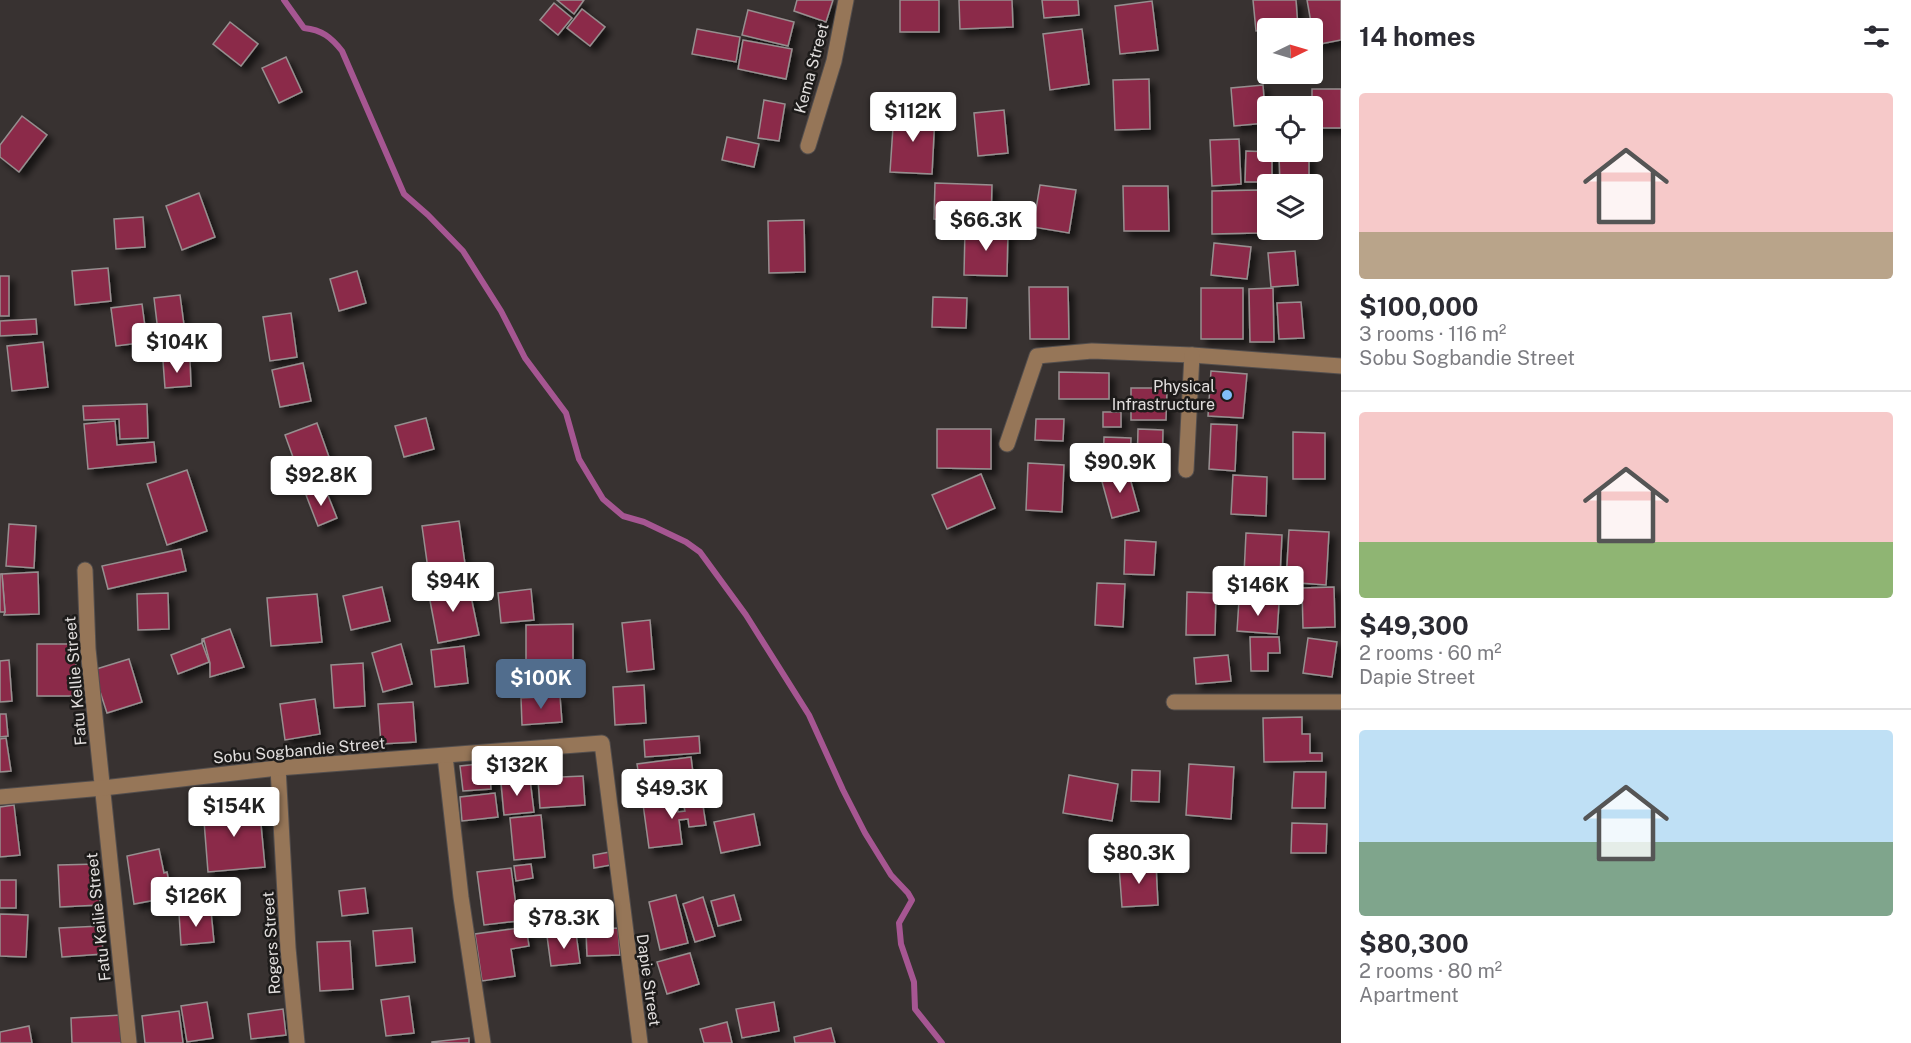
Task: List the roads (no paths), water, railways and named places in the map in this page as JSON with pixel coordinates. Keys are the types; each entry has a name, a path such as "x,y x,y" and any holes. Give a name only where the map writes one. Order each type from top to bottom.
{"street":[{"name":"Kema Street","path":"808,146 834,61 846,0"},
{"path":"1007,444 1037,356 1092,351 1192,355 1341,366"},
{"path":"1186,470 1192,355"},
{"name":"Fatu Kellie Street","path":"85,570 88,649 104,788"},
{"path":"1174,702 1341,702"},
{"name":"Sobu Sogbandie Street","path":"0,797 104,788 278,768 602,743"},
{"name":"Dapie Street","path":"602,743 640,1043"},
{"path":"445,756 461,897 483,1043"},
{"name":"Rogers Street","path":"278,768 288,948 297,1043"},
{"name":"Fatu Kailie Street","path":"104,788 129,1043"}],"waterway":[{"path":"284,0 304,28 326,35 342,51 404,194 463,251 501,311 525,358 566,413 579,459 603,499 623,516 644,522 686,542 700,552 746,615 809,715 865,833 891,875 912,900 899,923 901,944 914,982 915,1009 942,1043"}],"place":[{"name":"Physical Infrastructure","path":"1227,395"}]}
